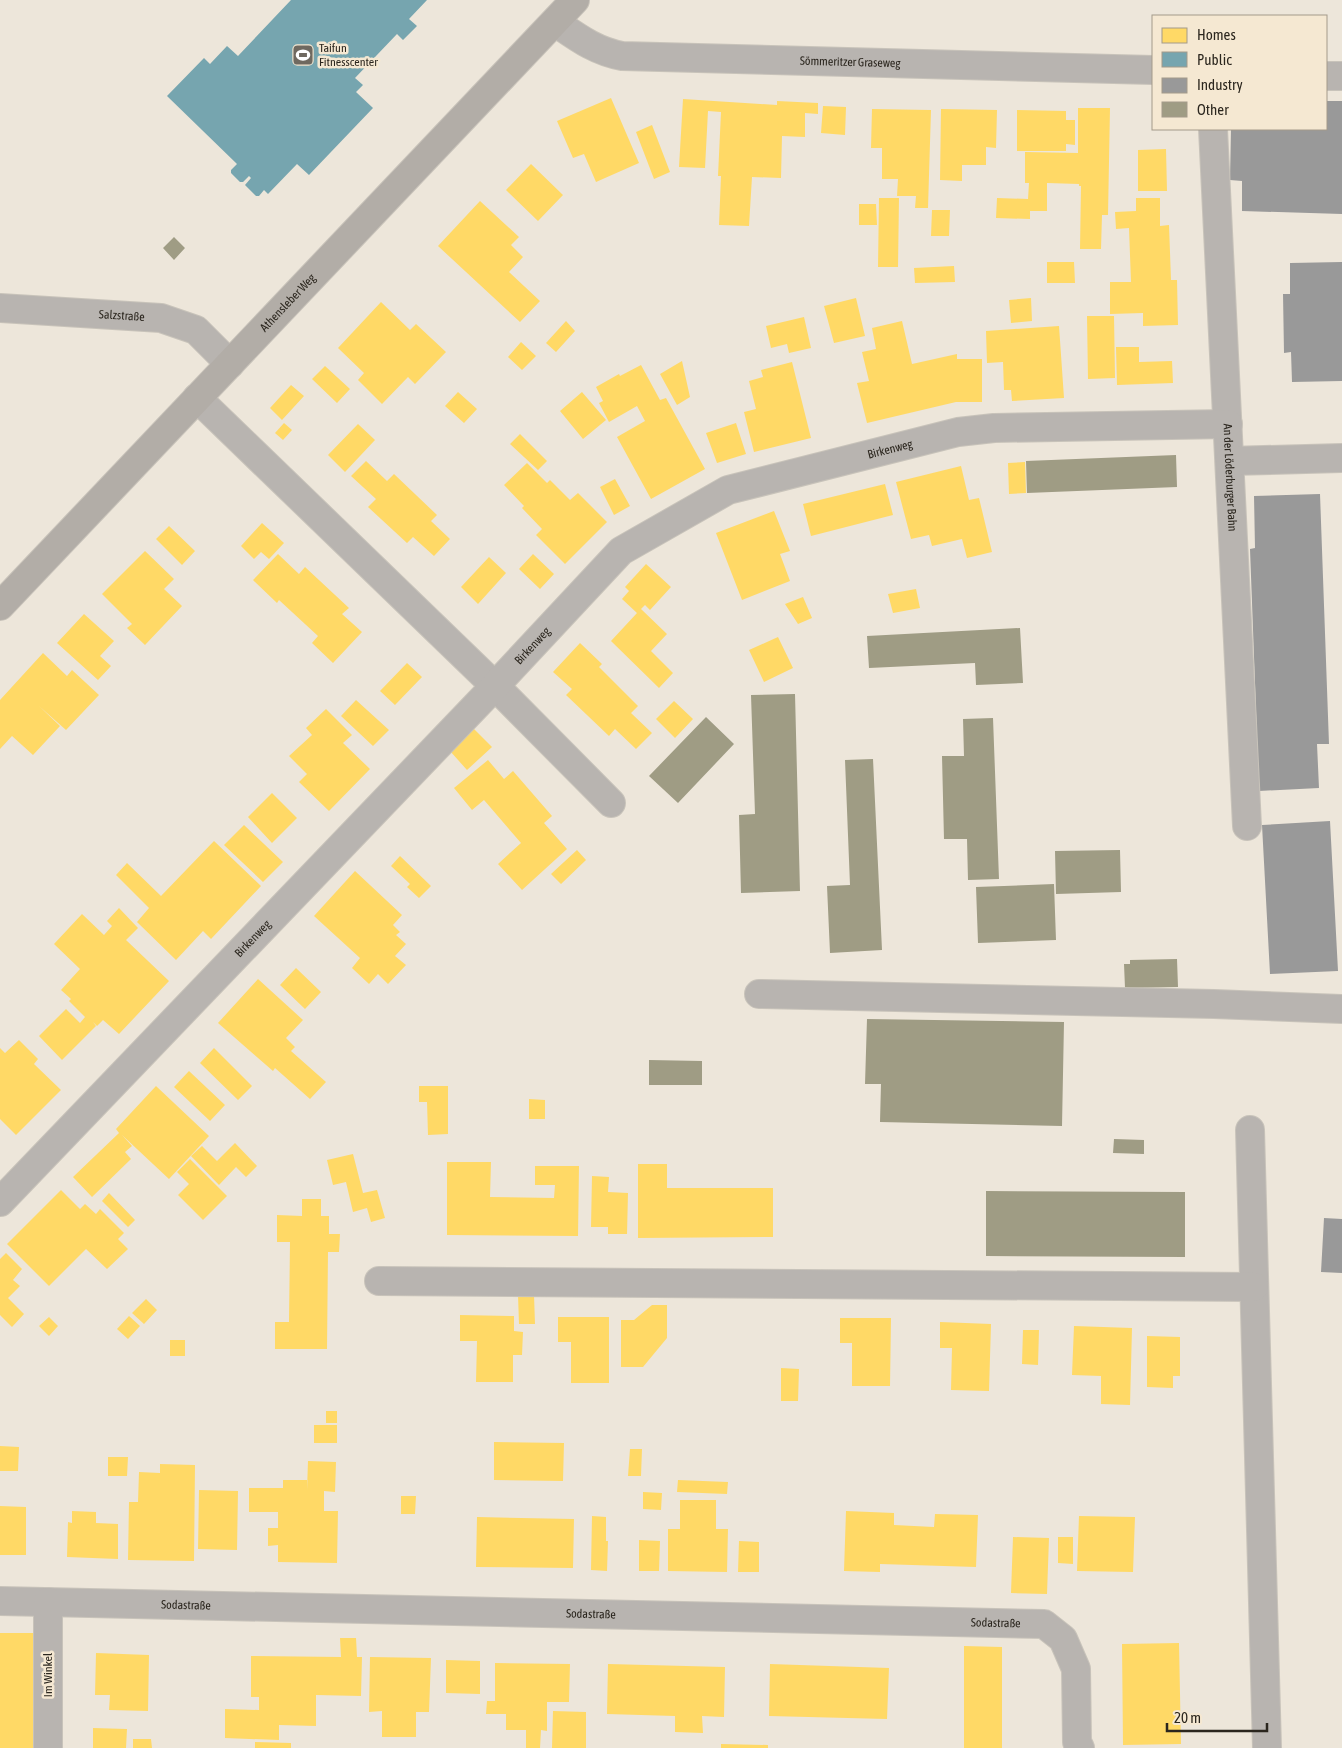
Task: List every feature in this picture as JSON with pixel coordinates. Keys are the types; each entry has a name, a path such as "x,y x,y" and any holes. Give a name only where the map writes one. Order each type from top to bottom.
{"main road":[{"name":"Athensleber Weg","path":"0,606 575,0"}],"street":[{"name":"Sömmeritzer Graseweg","path":"555,22 584,43 622,56 1152,70"},
{"path":"1327,76 1342,76"},
{"name":"An der Löderburger Bahn","path":"1213,130 1247,826"},
{"name":"Salzstraße","path":"0,308 161,318 196,330 230,364"},
{"path":"197,398 495,686 611,803"},
{"name":"Birkenweg","path":"2,1196 495,686 621,551 728,490 958,432 994,428 1228,424"},
{"path":"1230,461 1342,458"},
{"path":"759,994 1214,1004 1342,1010"},
{"path":"1250,1130 1267,1748"},
{"path":"379,1281 1254,1287"},
{"name":"Sodastraße","path":"0,1601 1044,1624 1063,1639 1076,1669 1076,1742 1080,1748"},
{"name":"Im Winkel","path":"48,1602 48,1748"}],"building: Homes":[{"path":"611,98 639,163 596,182 584,154 573,158 557,121"},
{"path":"683,99 777,105 777,101 818,103 818,114 805,113 805,137 782,136 781,178 752,177 749,226 719,225 721,176 718,176 721,112 708,111 705,168 679,167"},
{"path":"823,106 846,107 845,135 821,133"},
{"path":"1078,108 1110,108 1108,215 1102,215 1101,249 1080,249 1081,186 1079,184 1047,183 1047,211 1030,211 1030,219 996,218 997,198 1028,199 1029,183 1025,183 1025,152 1078,153"},
{"path":"872,109 931,110 928,208 915,208 916,196 897,196 898,179 882,179 882,148 871,148"},
{"path":"941,109 997,110 996,148 986,147 986,165 962,165 962,181 940,180"},
{"path":"1017,110 1066,111 1066,120 1075,120 1075,145 1066,144 1066,151 1017,151"},
{"path":"652,125 670,172 654,179 636,132"},
{"path":"1166,149 1167,191 1138,191 1138,150"},
{"path":"531,164 563,195 538,221 506,190"},
{"path":"879,198 899,198 898,267 878,267"},
{"path":"1136,198 1160,198 1160,226 1169,225 1171,280 1177,280 1178,325 1143,326 1143,313 1110,314 1110,282 1131,282 1129,228 1116,229 1115,212 1136,211"},
{"path":"480,201 519,237 511,245 523,257 509,272 540,301 520,322 438,246"},
{"path":"859,204 876,204 877,225 859,225"},
{"path":"932,210 950,210 949,236 931,236"},
{"path":"1047,262 1074,262 1075,283 1047,283"},
{"path":"954,266 955,282 915,283 914,268"},
{"path":"856,298 865,336 834,343 824,306"},
{"path":"1031,298 1032,321 1011,323 1009,300"},
{"path":"381,302 410,330 416,324 446,352 415,384 408,377 382,404 358,380 364,373 338,348"},
{"path":"1087,316 1114,316 1115,378 1088,379"},
{"path":"804,317 811,348 789,353 787,344 771,348 766,326"},
{"path":"566,321 575,331 556,352 546,343"},
{"path":"902,321 912,364 957,354 957,359 982,359 982,402 956,402 867,423 857,383 869,381 862,352 876,349 872,328"},
{"path":"1059,326 1064,398 1012,401 1011,390 1004,390 1003,362 987,363 986,331"},
{"path":"521,342 536,356 522,370 508,357"},
{"path":"1116,347 1139,347 1139,362 1172,361 1173,383 1117,385"},
{"path":"682,361 690,397 677,405 660,374"},
{"path":"792,362 811,438 754,452 744,412 756,409 749,381 763,377 761,370"},
{"path":"641,365 660,400 666,398 705,469 651,499 617,437 645,421 637,406 609,422 599,403 603,401 596,387 619,374 620,376"},
{"path":"325,366 350,389 337,403 312,379"},
{"path":"291,385 304,396 282,420 270,408"},
{"path":"458,392 477,409 464,423 445,406"},
{"path":"582,392 606,420 583,439 560,411"},
{"path":"284,423 292,430 283,440 275,433"},
{"path":"736,423 746,454 717,463 706,433"},
{"path":"358,424 375,440 345,472 328,455"},
{"path":"520,434 547,461 538,470 510,444"},
{"path":"366,461 387,481 394,474 437,515 431,521 450,539 434,556 413,537 407,543 368,507 376,499 351,476"},
{"path":"1025,462 1026,493 1009,494 1008,463"},
{"path":"527,463 547,483 550,480 570,500 578,493 607,522 565,564 536,535 542,529 504,485"},
{"path":"961,466 969,500 979,498 992,552 967,558 962,539 932,546 929,535 911,539 896,482"},
{"path":"615,479 630,506 614,515 600,487"},
{"path":"885,484 893,515 811,536 803,504"},
{"path":"774,511 790,551 780,554 790,581 742,600 716,533"},
{"path":"262,523 284,543 269,559 261,552 254,559 241,546"},
{"path":"169,526 195,551 182,565 156,539"},
{"path":"145,551 174,579 164,589 182,606 145,645 127,628 132,624 102,594"},
{"path":"278,554 299,574 305,567 349,608 342,614 362,632 333,663 312,643 318,636 279,600 277,603 253,580"},
{"path":"533,554 554,574 540,589 519,569"},
{"path":"489,557 506,573 478,604 461,587"},
{"path":"646,564 671,587 650,610 645,605 641,609 667,634 651,651 673,673 659,688 611,641 637,613 622,599 629,591 625,587"},
{"path":"916,589 920,608 893,613 888,594"},
{"path":"803,597 812,618 798,624 785,604"},
{"path":"84,614 114,641 100,656 111,666 98,680 57,643"},
{"path":"778,637 793,668 764,682 749,650"},
{"path":"580,643 602,664 599,667 638,706 631,713 652,733 636,749 615,729 609,736 566,695 572,689 553,672"},
{"path":"43,653 67,676 72,670 99,695 66,730 39,706 60,726 33,755 12,736 0,749 0,700"},
{"path":"407,663 422,677 395,705 380,691"},
{"path":"356,700 389,730 373,746 341,716"},
{"path":"674,701 693,719 675,738 656,719"},
{"path":"326,709 352,735 343,743 370,769 329,811 299,782 307,774 289,756 312,735 306,728"},
{"path":"474,729 492,747 467,770 450,751"},
{"path":"488,760 504,779 513,771 552,816 544,823 567,849 522,890 498,864 521,843 484,800 472,810 454,788"},
{"path":"272,793 297,818 272,843 248,817"},
{"path":"244,825 283,862 263,882 224,845"},
{"path":"214,841 261,886 211,939 203,931 176,960 137,922 149,908 116,875 127,863 161,896"},
{"path":"577,850 586,860 561,884 551,874"},
{"path":"400,856 431,886 419,898 407,887 410,884 391,866"},
{"path":"355,871 402,915 393,925 400,932 396,935 406,944 395,956 406,965 388,984 378,974 369,984 352,968 360,958 314,916"},
{"path":"119,908 138,928 126,940 169,981 119,1034 103,1020 97,1026 93,1022 96,1026 62,1060 39,1036 66,1009 80,1023 85,1017 61,990 80,969 54,944 82,914 104,935 112,926 107,921"},
{"path":"296,968 321,992 305,1009 280,985"},
{"path":"258,979 303,1020 286,1038 295,1047 291,1051 326,1082 310,1099 275,1068 273,1071 218,1023"},
{"path":"19,1040 38,1059 34,1064 61,1090 16,1135 0,1119 0,1048 5,1053"},
{"path":"214,1048 252,1086 238,1100 200,1063"},
{"path":"189,1071 225,1105 210,1121 174,1087"},
{"path":"156,1086 209,1136 169,1179 122,1135 132,1146 125,1152 131,1159 92,1197 73,1177 119,1133 116,1129"},
{"path":"419,1086 448,1086 448,1134 428,1135 427,1102 419,1102"},
{"path":"529,1099 545,1100 545,1119 529,1119"},
{"path":"235,1143 257,1166 246,1177 236,1167 219,1185 191,1156 202,1146 217,1161"},
{"path":"353,1154 363,1193 377,1190 385,1218 371,1222 367,1208 353,1212 346,1182 333,1185 327,1160"},
{"path":"190,1159 227,1196 203,1220 178,1195 189,1184 177,1172"},
{"path":"447,1162 491,1162 490,1197 554,1198 555,1185 535,1185 535,1166 579,1166 578,1236 447,1235"},
{"path":"638,1164 667,1164 667,1188 773,1188 773,1237 638,1238"},
{"path":"592,1176 609,1177 608,1192 628,1193 627,1234 608,1234 608,1227 591,1227"},
{"path":"61,1190 80,1209 85,1204 96,1214 100,1209 124,1233 118,1239 128,1249 107,1269 86,1249 49,1286 7,1244"},
{"path":"109,1193 135,1220 128,1227 102,1201"},
{"path":"302,1199 321,1199 321,1216 329,1216 329,1234 340,1234 339,1252 328,1252 327,1349 275,1349 275,1322 289,1322 290,1242 277,1242 277,1215 302,1216"},
{"path":"6,1253 22,1269 13,1280 20,1286 8,1298 24,1314 12,1327 0,1315 0,1259"},
{"path":"518,1295 534,1295 535,1324 519,1324"},
{"path":"146,1299 157,1310 144,1324 132,1313"},
{"path":"652,1305 667,1305 667,1338 643,1367 621,1367 621,1320 634,1320"},
{"path":"460,1315 514,1316 514,1331 523,1332 522,1355 513,1355 513,1382 476,1382 477,1341 460,1341"},
{"path":"129,1316 140,1326 128,1339 117,1329"},
{"path":"49,1317 58,1326 49,1336 39,1326"},
{"path":"558,1317 609,1317 609,1383 571,1383 571,1342 558,1342"},
{"path":"840,1318 891,1318 890,1386 852,1386 852,1343 840,1343"},
{"path":"940,1322 991,1324 989,1391 951,1390 952,1348 940,1348"},
{"path":"1074,1326 1132,1328 1130,1405 1101,1404 1101,1376 1072,1375"},
{"path":"1023,1330 1039,1330 1038,1365 1022,1364"},
{"path":"1147,1336 1180,1337 1180,1376 1173,1376 1173,1388 1147,1387"},
{"path":"170,1340 185,1340 185,1356 170,1356"},
{"path":"781,1368 799,1369 798,1401 781,1401"},
{"path":"326,1411 337,1411 337,1423 326,1423"},
{"path":"314,1425 337,1425 337,1443 314,1443"},
{"path":"494,1442 564,1443 563,1481 494,1480"},
{"path":"0,1446 19,1447 18,1471 0,1471"},
{"path":"630,1449 642,1449 641,1476 628,1476"},
{"path":"108,1457 128,1457 127,1476 108,1476"},
{"path":"308,1461 336,1462 335,1492 324,1491 324,1511 338,1511 337,1563 278,1562 278,1545 268,1546 268,1528 278,1528 278,1512 249,1512 249,1488 283,1488 283,1480 307,1480 307,1490"},
{"path":"160,1464 195,1465 194,1561 128,1560 129,1502 138,1502 139,1472 160,1473"},
{"path":"678,1480 728,1482 727,1494 677,1492"},
{"path":"199,1490 238,1491 237,1550 198,1549"},
{"path":"643,1492 662,1493 661,1510 643,1509"},
{"path":"401,1496 416,1496 415,1514 401,1514"},
{"path":"680,1500 716,1500 716,1529 728,1529 727,1572 668,1571 668,1529 680,1529"},
{"path":"0,1506 26,1507 26,1555 0,1555"},
{"path":"72,1511 96,1512 96,1523 118,1524 118,1559 67,1557 68,1522 72,1523"},
{"path":"846,1511 894,1513 894,1525 934,1527 935,1514 978,1515 976,1567 880,1564 880,1572 844,1571"},
{"path":"592,1516 606,1517 606,1541 608,1541 607,1571 591,1570"},
{"path":"1079,1516 1135,1517 1133,1572 1077,1571"},
{"path":"477,1517 574,1519 573,1568 476,1567"},
{"path":"1013,1537 1049,1538 1047,1594 1011,1593"},
{"path":"1058,1537 1073,1537 1073,1564 1058,1563"},
{"path":"639,1540 660,1541 659,1571 639,1571"},
{"path":"739,1541 759,1542 759,1572 738,1572"},
{"path":"0,1633 36,1633 36,1748 0,1748"},
{"path":"340,1638 356,1638 357,1657 362,1657 361,1696 316,1695 316,1726 279,1725 279,1740 225,1738 225,1709 259,1710 259,1697 251,1697 251,1656 341,1657"},
{"path":"1179,1643 1181,1744 1123,1745 1122,1644"},
{"path":"964,1646 1002,1647 1002,1748 964,1748"},
{"path":"96,1653 149,1655 148,1711 109,1710 110,1695 95,1695"},
{"path":"370,1657 431,1658 429,1712 416,1712 416,1737 382,1737 382,1711 369,1712"},
{"path":"446,1660 480,1661 480,1694 446,1693"},
{"path":"495,1663 570,1664 569,1702 547,1702 547,1731 541,1730 540,1748 526,1748 526,1730 506,1730 506,1714 486,1714 487,1701 495,1701"},
{"path":"608,1664 725,1667 724,1717 702,1716 703,1733 675,1732 675,1716 607,1714"},
{"path":"770,1664 889,1668 887,1719 769,1716"},
{"path":"553,1711 586,1712 586,1748 552,1748"},
{"path":"93,1728 127,1729 126,1748 93,1748"},
{"path":"133,1739 151,1739 152,1748 133,1748"},
{"path":"255,1742 291,1743 291,1748 255,1748"},
{"path":"721,1744 768,1745 768,1748 721,1748"}],"building: Public":[{"path":"291,0 427,0 409,19 417,26 403,40 397,34 355,78 363,85 356,92 373,108 309,175 297,164 268,194 264,190 259,196 256,196 245,185 251,178 249,176 243,182 240,182 231,173 231,170 237,164 167,96 204,58 210,64 227,46 238,56"}],"building: Industry":[{"path":"1327,101 1342,101 1342,214 1242,211 1242,181 1230,180 1231,130 1327,130"},
{"path":"1342,262 1342,381 1292,382 1291,352 1284,353 1283,294 1290,294 1290,263"},
{"path":"1320,494 1329,744 1317,744 1319,788 1259,791 1250,549 1255,548 1254,496"},
{"path":"1330,821 1338,971 1270,974 1262,825"},
{"path":"1324,1218 1342,1219 1342,1273 1321,1272"}],"building: Other":[{"path":"174,237 185,248 174,260 163,248"},
{"path":"1176,455 1177,487 1027,493 1026,461"},
{"path":"1020,628 1023,683 976,685 975,663 869,668 867,636"},
{"path":"795,694 800,891 741,893 739,815 755,814 751,695"},
{"path":"706,717 734,744 678,803 649,776"},
{"path":"993,718 999,879 968,880 967,839 944,839 942,756 964,756 963,719"},
{"path":"873,759 882,950 830,953 827,886 850,885 845,760"},
{"path":"1120,850 1121,892 1056,894 1055,851"},
{"path":"1054,884 1056,940 978,943 976,887"},
{"path":"1177,959 1178,987 1125,988 1124,964 1130,964 1130,960"},
{"path":"867,1019 1064,1022 1062,1126 880,1122 881,1084 865,1084"},
{"path":"649,1060 702,1061 702,1085 649,1085"},
{"path":"1114,1139 1144,1140 1144,1154 1113,1153"},
{"path":"986,1191 1185,1192 1185,1257 986,1256"}],"place":[{"name":"Taifun Fitnesscenter","path":"303,55"}]}
